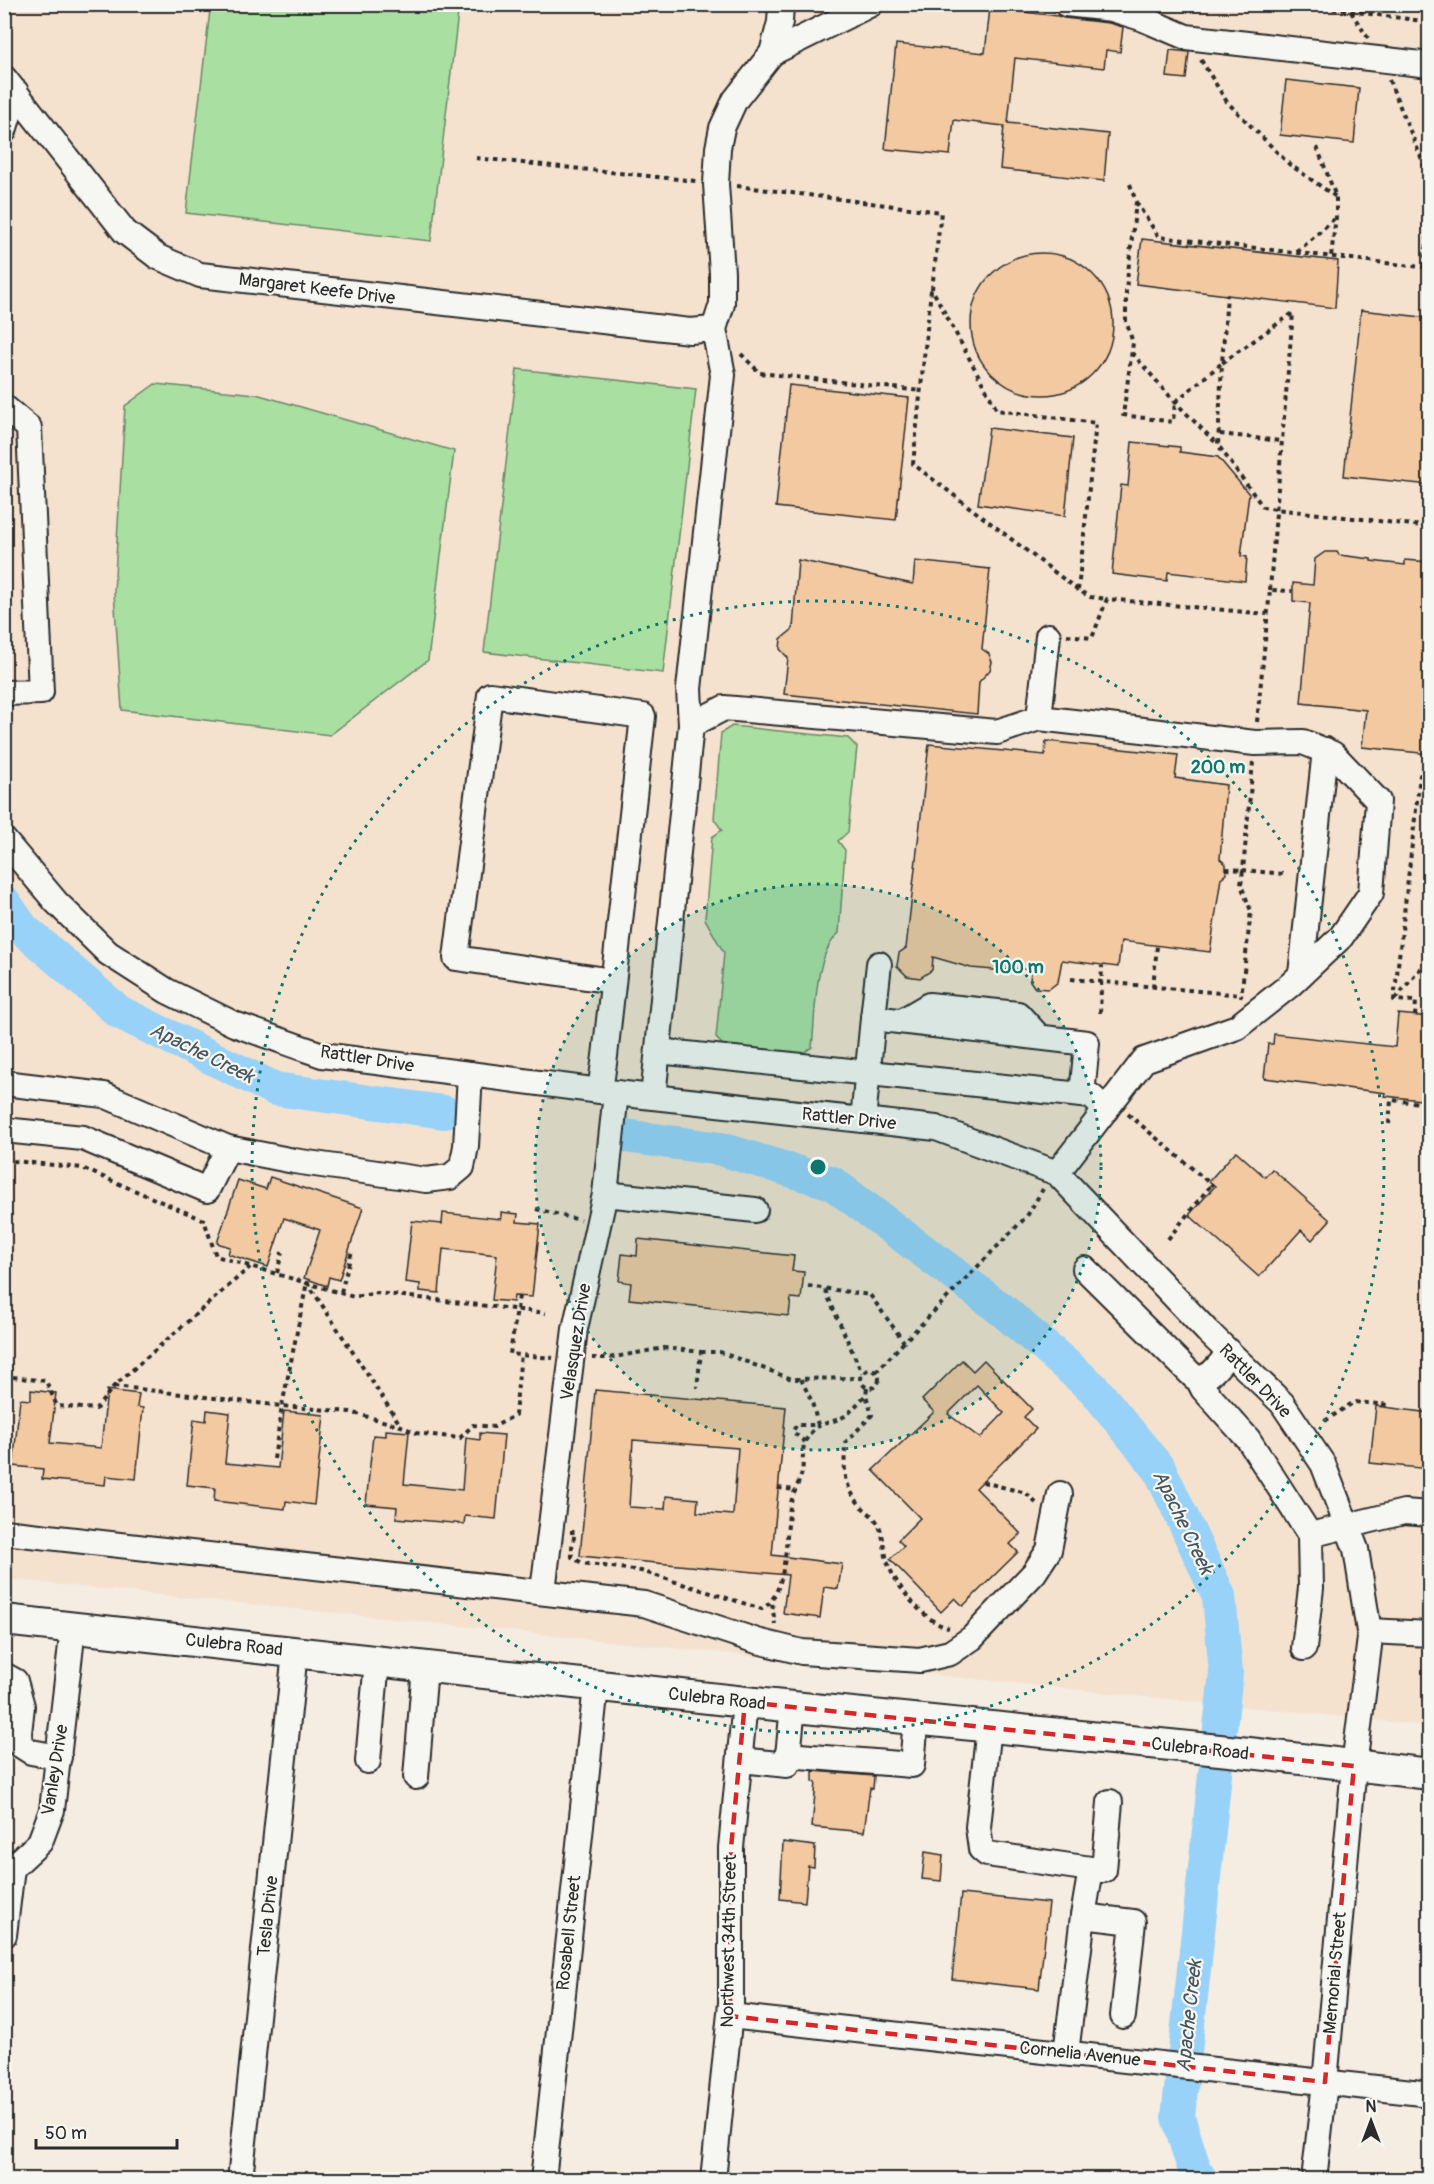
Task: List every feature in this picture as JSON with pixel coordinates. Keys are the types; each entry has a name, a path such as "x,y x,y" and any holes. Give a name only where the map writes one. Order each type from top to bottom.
{"main road":[{"name":"Culebra Road","path":"4,1620 596,1686 1430,1774"}],"street":[{"path":"653,1097 692,725 689,689 723,375 714,329 722,304 716,184 717,148 722,128 735,100 772,53 780,22 781,4"},
{"path":"772,53 871,4"},
{"path":"1066,4 1112,9 1141,18 1186,37 1430,65"},
{"path":"4,131 10,85"},
{"name":"Margaret Keefe Drive","path":"10,85 125,232 158,257 200,275 690,331 714,329"},
{"path":"4,407 29,428 41,692 4,693"},
{"path":"1039,718 1048,636"},
{"name":"Velasquez Drive","path":"543,1592 575,1329 605,1194 613,981 643,716 490,695 456,958 613,981"},
{"path":"692,725 724,708 997,732 1039,718 1255,743 1303,742 1333,754 1378,801 1371,893 1341,937 1301,974 1237,1027 1144,1060 1116,1112 1052,1171"},
{"path":"1301,974 1325,750"},
{"name":"Rattler Drive","path":"4,840 56,902 108,953 167,992 234,1024 322,1055 608,1092 936,1128 1052,1171 1229,1353 1282,1403 1323,1464 1356,1549 1370,1638 1354,1766"},
{"path":"863,1120 879,964"},
{"path":"873,1018 1087,1043 1082,1095"},
{"path":"658,1051 1091,1096 1116,1112"},
{"path":"4,1083 104,1095 228,1148 294,1161 426,1180 450,1177 462,1167 466,1146 470,1074"},
{"path":"4,1130 83,1138 207,1190 228,1148"},
{"path":"605,1194 755,1210"},
{"path":"1085,1269 1198,1379 1203,1389 1248,1439 1310,1535 1311,1588 1304,1648"},
{"path":"1198,1379 1208,1377 1229,1353"},
{"path":"4,1532 644,1604 757,1641 802,1652 920,1660 950,1653 972,1638 1034,1573 1049,1550 1060,1494"},
{"path":"1310,1535 1404,1512 1430,1514"},
{"name":"Vanley Drive","path":"4,1935 8,1868 40,1842 52,1810 73,1628"},
{"path":"1369,1631 1430,1634"},
{"name":"Tesla Drive","path":"240,2180 295,1652"},
{"path":"368,1761 377,1661"},
{"path":"416,1777 425,1667"},
{"path":"4,1675 15,1681 22,1706 20,1745 31,1752 58,1757"},
{"name":"Rosabell Street","path":"543,2180 596,1686"},
{"name":"Northwest 34th Street","path":"713,2180 730,2016 731,1848 745,1702"},
{"path":"741,1760 787,1765 793,1707"},
{"path":"788,1755 912,1765 916,1720"},
{"path":"988,1727 978,1827 981,1849 987,1854 1104,1870 1110,1802"},
{"name":"Memorial Street","path":"1314,2180 1354,1766"},
{"path":"1066,2052 1091,1869"},
{"path":"1083,1916 1133,1922 1123,2016"},
{"name":"Cornelia Avenue","path":"730,2016 1430,2094"}],"path":[{"path":"1297,4 1430,22"},
{"path":"1351,12 1380,58 1430,179"},
{"path":"1186,37 1227,102 1289,164 1336,196"},
{"path":"1317,147 1336,196 1331,256"},
{"path":"1130,184 1136,202 1160,237 1430,268"},
{"path":"1136,202 1126,300 1126,321 1133,343 1123,415 1173,422 1175,402 1222,363 1293,313 1269,590"},
{"path":"940,212 913,464 1090,597 1267,614"},
{"path":"1424,267 1430,214"},
{"path":"1297,252 1336,217"},
{"path":"932,289 997,410 1096,423 1078,590"},
{"path":"1218,445 1227,295"},
{"path":"736,349 760,373 921,391"},
{"path":"1132,353 1175,402 1218,445 1263,507 1430,527"},
{"path":"1220,434 1281,441"},
{"path":"1048,636 1071,635 1092,638 1107,599"},
{"path":"1394,1000 1420,775 1430,775"},
{"path":"1226,869 1244,870 1241,885 1251,911 1240,1002"},
{"path":"1153,987 1157,946"},
{"path":"1394,1000 1430,957"},
{"path":"1100,1013 1102,966"},
{"path":"1071,979 1242,995"},
{"path":"1394,1000 1416,1001 1415,1016"},
{"path":"1389,1124 1391,1100 1430,1104"},
{"path":"1116,1112 1212,1185 1168,1239"},
{"path":"4,1160 82,1168 204,1220 216,1256 354,1297 378,1293 546,1313"},
{"path":"876,1372 1027,1216 1052,1171"},
{"path":"341,1292 352,1251"},
{"path":"277,1273 282,1252"},
{"path":"4,1376 46,1381 57,1406 96,1409 114,1386 251,1266"},
{"path":"274,1459 282,1406 307,1282"},
{"path":"307,1282 401,1426"},
{"path":"808,1286 870,1295 904,1342"},
{"path":"592,1359 664,1348 720,1352 792,1379 861,1376 872,1369 879,1377 874,1387 867,1388 862,1384 861,1376 825,1289"},
{"path":"519,1296 510,1353 562,1359"},
{"path":"697,1388 701,1352"},
{"path":"114,1386 350,1412 416,1432 460,1438 473,1425 494,1427 514,1415 521,1354"},
{"path":"801,1379 812,1402 818,1425"},
{"path":"867,1388 866,1395 872,1415 844,1443 844,1471 848,1487 861,1506 878,1523 896,1584 933,1622 947,1628 954,1628"},
{"path":"805,1442 793,1432 796,1425 818,1425 845,1416 866,1395"},
{"path":"1325,1421 1354,1402 1390,1405"},
{"path":"563,1532 575,1533 572,1557 582,1563 641,1571 762,1609 772,1604 778,1589 790,1507 802,1472 805,1442 818,1425"},
{"path":"983,1482 1026,1493 1038,1506"},
{"path":"778,1488 795,1490"}],"highlighted area":[{"path":"745,1702 1354,1766 1325,2082 730,2016 731,1848"}],"shaded area":[{"path":"5,5 1429,5 1429,1726 5,1579"}],"green space":[{"path":"217,4 383,4 458,13 431,241 186,213 210,10"},
{"path":"517,369 696,389 663,673 484,652"},
{"path":"155,384 256,394 454,451 428,660 330,735 122,710 114,592 125,406"},
{"path":"732,726 848,738 857,747 848,832 838,841 845,850 839,933 824,956 820,971 812,1047 800,1055 725,1047 716,1038 724,953 705,919 712,837 722,830 714,819 721,733"}],"building":[{"path":"990,8 1109,23 1123,27 1120,52 1106,50 1104,68 1015,58 1008,123 1108,134 1104,181 1000,169 1004,126 954,120 950,155 885,149 896,44 985,53"},
{"path":"1170,50 1189,52 1186,79 1167,77"},
{"path":"1286,80 1359,88 1354,143 1280,135"},
{"path":"1142,239 1338,261 1335,308 1136,284"},
{"path":"1042,253 1069,258 1092,274 1108,297 1113,324 1108,351 1092,374 1069,390 1042,395 1015,390 992,374 976,351 971,324 976,297 992,274 1015,258"},
{"path":"1361,310 1430,318 1430,485 1344,476"},
{"path":"789,385 909,398 896,520 776,507"},
{"path":"989,428 1073,438 1065,516 978,504"},
{"path":"1132,442 1180,447 1180,452 1218,457 1249,494 1241,556 1247,557 1245,581 1168,572 1167,581 1112,574 1121,485 1128,486"},
{"path":"1325,552 1337,552 1339,555 1405,565 1405,560 1430,562 1430,754 1362,747 1366,710 1301,703 1310,603 1293,601 1293,583 1313,585 1315,559"},
{"path":"798,560 913,584 915,561 990,569 982,649 989,654 992,662 990,670 979,682 977,714 784,694 788,658 780,649 781,639 793,629"},
{"path":"1046,741 1178,755 1175,778 1226,785 1220,859 1226,864 1226,874 1221,878 1210,952 1121,941 1118,967 1062,960 1058,982 1049,989 1035,988 1030,981 1031,969 971,968 933,957 932,970 920,978 907,976 897,966 899,953 906,948 929,744 1045,755"},
{"path":"1398,1014 1430,1017 1430,1101 1385,1096 1386,1093 1264,1078 1268,1044 1273,1044 1274,1034 1395,1047"},
{"path":"1236,1151 1265,1177 1272,1169 1330,1220 1312,1240 1301,1230 1259,1277 1189,1215 1215,1186 1209,1181"},
{"path":"270,1177 363,1208 339,1280 329,1277 327,1286 304,1278 320,1230 284,1218 268,1267 228,1254 230,1247 217,1243 238,1180 266,1189"},
{"path":"501,1212 518,1214 517,1222 540,1224 532,1297 514,1296 513,1302 492,1300 497,1255 443,1249 439,1293 420,1291 420,1284 405,1282 412,1221 442,1224 443,1213 501,1219"},
{"path":"638,1239 794,1256 792,1271 804,1272 801,1299 791,1298 789,1316 629,1299 631,1283 619,1281 622,1254 637,1256"},
{"path":"962,1360 973,1371 984,1360 1032,1409 1024,1417 1036,1429 976,1488 1021,1534 1010,1544 1018,1552 963,1606 955,1598 941,1612 890,1559 904,1546 898,1540 920,1518 873,1470 934,1412 922,1400","holes":["977,1385 1004,1413 980,1438 948,1414"]},
{"path":"31,1390 56,1393 50,1443 101,1448 107,1390 139,1394 137,1407 143,1408 136,1479 106,1476 105,1485 42,1479 43,1469 13,1466 20,1399 31,1400"},
{"path":"595,1390 786,1407 772,1555 842,1564 838,1589 824,1587 820,1618 783,1613 788,1575 580,1556","holes":["633,1440 738,1448 733,1515 697,1512 698,1499 666,1496 665,1509 629,1507"]},
{"path":"1376,1406 1430,1413 1430,1469 1370,1463"},
{"path":"207,1410 230,1413 225,1463 278,1468 284,1411 324,1415 314,1505 286,1501 285,1509 214,1501 215,1488 187,1485 194,1419 206,1421"},
{"path":"386,1430 409,1432 404,1484 462,1490 466,1438 480,1440 480,1433 504,1435 496,1519 465,1516 464,1524 396,1518 397,1507 366,1504 373,1435 386,1436"},
{"path":"813,1771 874,1776 873,1789 870,1788 864,1832 812,1827 816,1782 813,1781"},
{"path":"783,1842 815,1846 814,1867 808,1866 805,1902 780,1899"},
{"path":"925,1852 943,1855 941,1881 922,1879"},
{"path":"961,1894 1049,1903 1039,1989 952,1979"}],"waterway":[{"name":"Apache Creek","path":"4,902 22,928 119,1012 275,1089 444,1112"},
{"name":"Apache Creek","path":"625,1136 721,1149 832,1183 1001,1309 1094,1389 1160,1470 1219,1596 1226,1673 1178,2117 1195,2171 1201,2180"}]}
